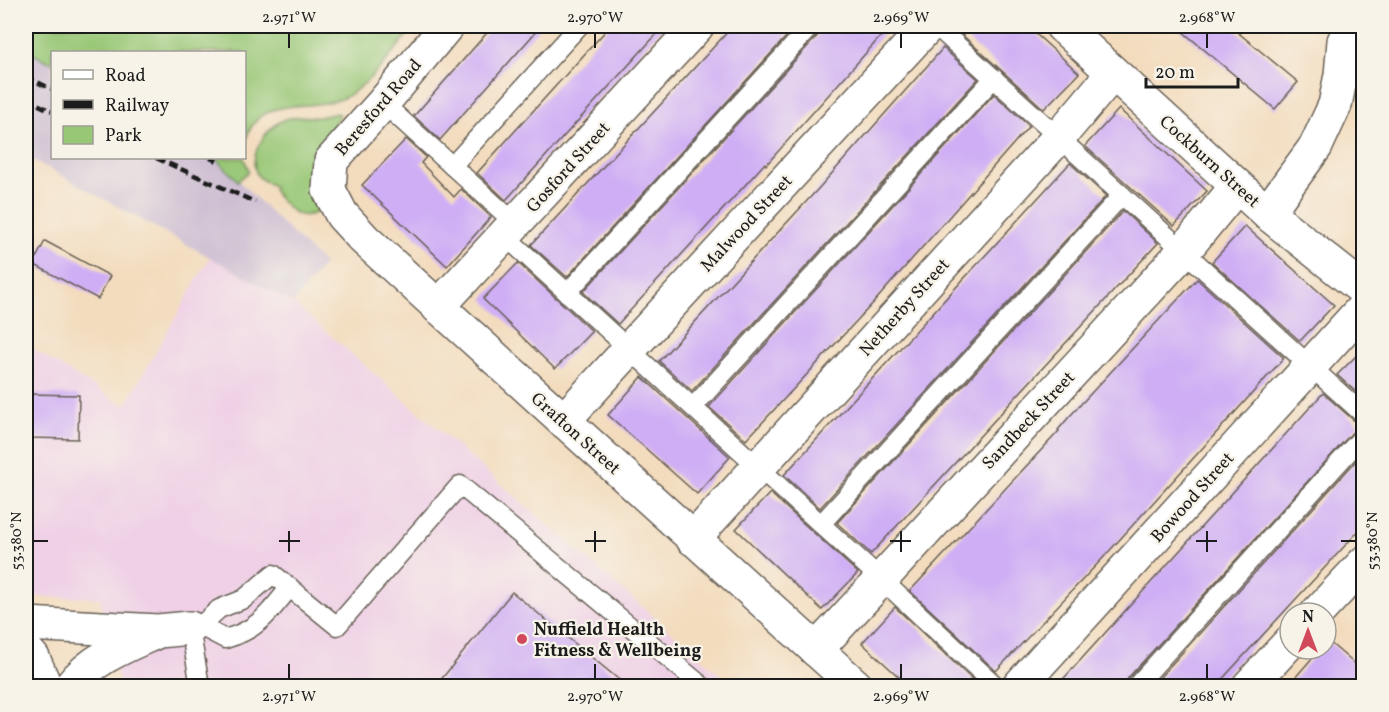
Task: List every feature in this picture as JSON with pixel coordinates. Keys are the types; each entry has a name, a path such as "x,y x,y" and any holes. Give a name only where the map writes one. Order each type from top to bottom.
{"street":[{"name":"Beresford Road","path":"331,161 447,26"},
{"name":"Gosford Street","path":"438,307 698,26"},
{"name":"Malwood Street","path":"563,421 928,26"},
{"name":"Cockburn Street","path":"1062,26 1267,213 1364,290"},
{"path":"1267,213 1316,146 1335,105 1352,81 1344,41 1353,26"},
{"name":"Netherby Street","path":"693,539 1059,137 1113,73"},
{"name":"Grafton Street","path":"331,161 329,190 342,215 364,239 856,687"},
{"name":"Sandbeck Street","path":"816,650 1183,252 1237,186"},
{"name":"Bowood Street","path":"1019,687 1364,307"},
{"path":"1328,601 1364,563"},
{"path":"26,624 158,631 195,627"},
{"path":"71,687 87,669 104,656 158,631"},
{"path":"26,650 33,658 45,687"},
{"path":"1249,687 1278,655"}],"lane":[{"path":"452,166 579,26"},
{"path":"567,293 811,26"},
{"path":"936,26 1364,415"},
{"path":"693,407 994,78"},
{"path":"383,103 452,166 567,293 996,687"},
{"path":"821,524 1122,195"},
{"path":"1136,687 1364,435"},
{"path":"195,627 219,609 244,599 273,574 336,626 460,485 702,687"},
{"path":"195,627 225,639 243,634 258,624 290,587"},
{"path":"195,627 200,687"}],"shaded area":[{"path":"26,51 51,63 51,159 216,159 324,264 293,303 26,156"},
{"path":"210,257 293,303 733,686 120,686 100,598 36,597 26,594 26,345 125,406"}],"green space":[{"path":"26,26 415,26 378,70 352,93 322,104 275,109 262,116 252,126 246,141 246,51 51,51 51,63 26,51"},
{"path":"338,113 340,115 318,149 311,171 311,183 319,211 304,216 300,215 291,211 275,193 273,186 258,176 255,160 260,142 272,128 286,119"},
{"path":"216,159 244,159 249,171 238,181"}],"building":[{"path":"493,26 541,26 440,140 414,116"},
{"path":"610,26 664,26 506,200 477,173"},
{"path":"733,26 796,26 567,277 531,245"},
{"path":"822,26 890,26 766,165 765,163 618,324 583,292 819,34"},
{"path":"967,26 1027,26 1079,73 1044,109 960,33"},
{"path":"1176,26 1230,26 1298,82 1275,109"},
{"path":"943,48 978,79 692,391 659,361 818,189"},
{"path":"994,94 1029,126 875,301 746,440 709,407"},
{"path":"1119,109 1207,191 1174,226 1085,146"},
{"path":"406,139 426,157 421,163 454,197 461,189 491,217 447,266 362,185"},
{"path":"1070,163 1106,196 820,508 784,475"},
{"path":"1123,211 1158,243 871,554 837,523"},
{"path":"1245,226 1334,305 1300,341 1212,262"},
{"path":"45,241 110,276 98,299 33,264"},
{"path":"518,263 592,331 555,369 483,299"},
{"path":"1197,279 1284,358 1103,558 996,671 910,591"},
{"path":"1364,348 1364,399 1337,375"},
{"path":"642,377 730,457 697,494 608,415"},
{"path":"1323,393 1359,425 1128,678 1125,687 1056,687"},
{"path":"26,394 79,395 78,439 26,438"},
{"path":"1364,452 1364,525 1294,601 1278,601 1278,619 1215,687 1151,687"},
{"path":"770,493 858,573 822,610 736,529"},
{"name":"Nuffield Health Fitness & Wellbeing","path":"512,592 628,687 435,687"},
{"path":"895,607 980,687 910,687 862,643"},
{"path":"1338,650 1364,672 1351,687 1287,687 1310,661 1338,661"}],"railway":[{"path":"26,77 51,89"},
{"path":"26,99 51,111"},
{"path":"158,159 255,202"},
{"path":"212,159 217,161"}],"place":[{"name":"Nuffield Health Fitness & Wellbeing","path":"522,639"}]}
